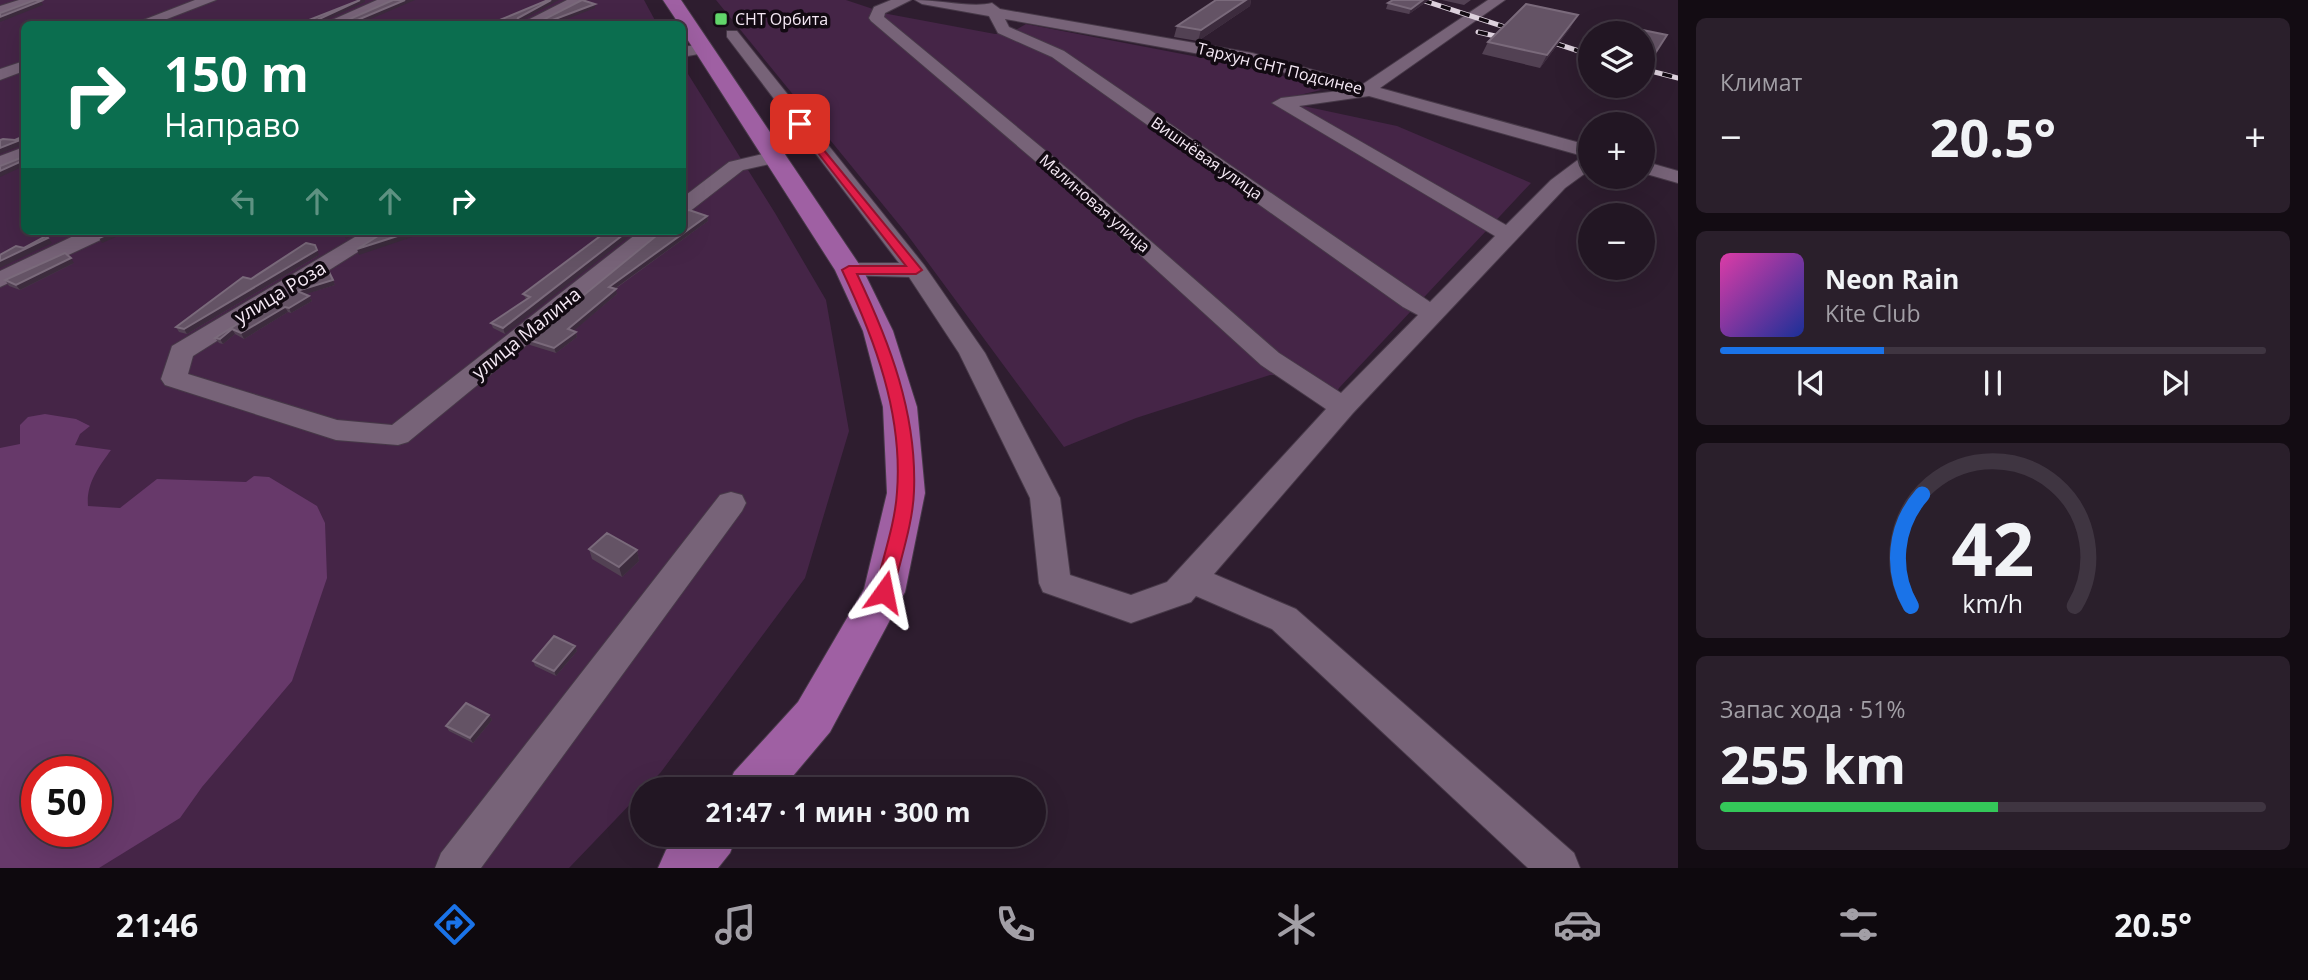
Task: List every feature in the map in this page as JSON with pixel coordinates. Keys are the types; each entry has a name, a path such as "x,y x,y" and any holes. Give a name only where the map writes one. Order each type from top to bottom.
{"main road":[{"path":"673,0 849,270 878,331 900,407 906,493 884,592 814,717 762,777"},
{"path":"684,868 702,847"}],"street":[{"path":"0,11 34,0"},
{"path":"150,21 209,0"},
{"path":"338,21 390,0"},
{"path":"534,21 579,0"},
{"name":"Малиновая улица","path":"904,0 868,7 876,18 1068,179 1270,359 1343,407"},
{"name":"Тархун СНТ Подсинее","path":"922,0 992,6 1239,55 1578,148"},
{"path":"1498,0 1475,19 1361,93 1281,103 1508,235"},
{"name":"Вишнёвая улица","path":"992,6 1003,30 1058,54 1410,302 1433,313"},
{"path":"732,34 916,270 972,353 1045,498 1055,583 1131,609 1179,592 1343,407 1558,184 1578,169"},
{"path":"686,51 704,49"},
{"path":"0,75 21,67"},
{"path":"731,89 768,82"},
{"path":"0,163 21,154"},
{"path":"686,205 736,166 776,157"},
{"path":"1655,170 1678,177"},
{"path":"0,280 93,235"},
{"name":"улица Роза","path":"373,235 181,352 173,379 336,430 398,435"},
{"name":"улица Малина","path":"398,435 649,235"},
{"path":"849,270 916,270"},
{"path":"456,868 731,503"},
{"path":"1191,579 1284,619 1559,868"}],"shaded area":[{"path":"0,0 644,0 655,21 21,21 21,235 686,235 686,71 826,300 849,431 805,578 661,772 656,777 630,777 630,804 569,868 0,868"},
{"path":"716,0 846,0 888,14 995,34 1012,32 1026,24 1224,62 1291,78 1321,90 1282,99 1294,104 1397,126 1531,183 1339,388 1328,410 1280,375 1270,375 1136,418 1064,447 906,233"},
{"path":"45,414 76,419 90,426 80,434 75,445 111,450 91,483 88,506 120,508 157,479 246,482 254,476 269,477 317,506 325,523 327,578 292,681 202,787 180,818 99,868 0,868 0,448 20,444 20,425 28,417"}],"building":[{"path":"35,0 41,1 0,17 0,13"},
{"path":"360,0 319,19 320,21 307,21"},
{"path":"393,0 405,0 355,21 345,21"},
{"path":"548,0 551,0 517,21 497,21"},
{"path":"582,0 595,4 550,21 541,21"},
{"path":"1216,0 1246,0 1201,30 1177,26"},
{"path":"1393,0 1423,0 1411,9 1388,3"},
{"path":"1526,4 1578,15 1547,55 1488,42"},
{"path":"1655,33 1667,35 1655,54"},
{"path":"21,137 21,140 0,148 0,140"},
{"path":"21,158 21,161 0,171 0,166"},
{"path":"686,210 689,210 707,216 686,231"},
{"path":"380,235 401,235 357,249"},
{"path":"602,235 623,235 503,328 491,323 530,297 523,294"},
{"path":"657,235 681,235 609,287 616,289 568,329 576,332 554,348 529,340"},
{"path":"46,236 48,238 0,261 0,255 16,246 24,248"},
{"path":"306,243 315,245 317,250 184,329 176,327 243,277 251,279"},
{"path":"65,253 71,258 16,285 5,280"},
{"path":"327,268 333,280 297,291 309,296 241,333 232,329 220,339 215,338"},
{"path":"607,533 637,550 619,567 589,549"},
{"path":"554,636 575,646 554,671 533,661"},
{"path":"466,703 489,715 470,738 446,726"}],"railway":[{"path":"1422,0 1578,51"},
{"path":"1478,32 1512,40"},
{"path":"1655,72 1678,78"}],"place":[{"name":"СНТ Орбита","path":"721,19"}],"route":[{"path":"800,124 916,270 849,270 878,331 900,407 906,493 884,592"}]}
